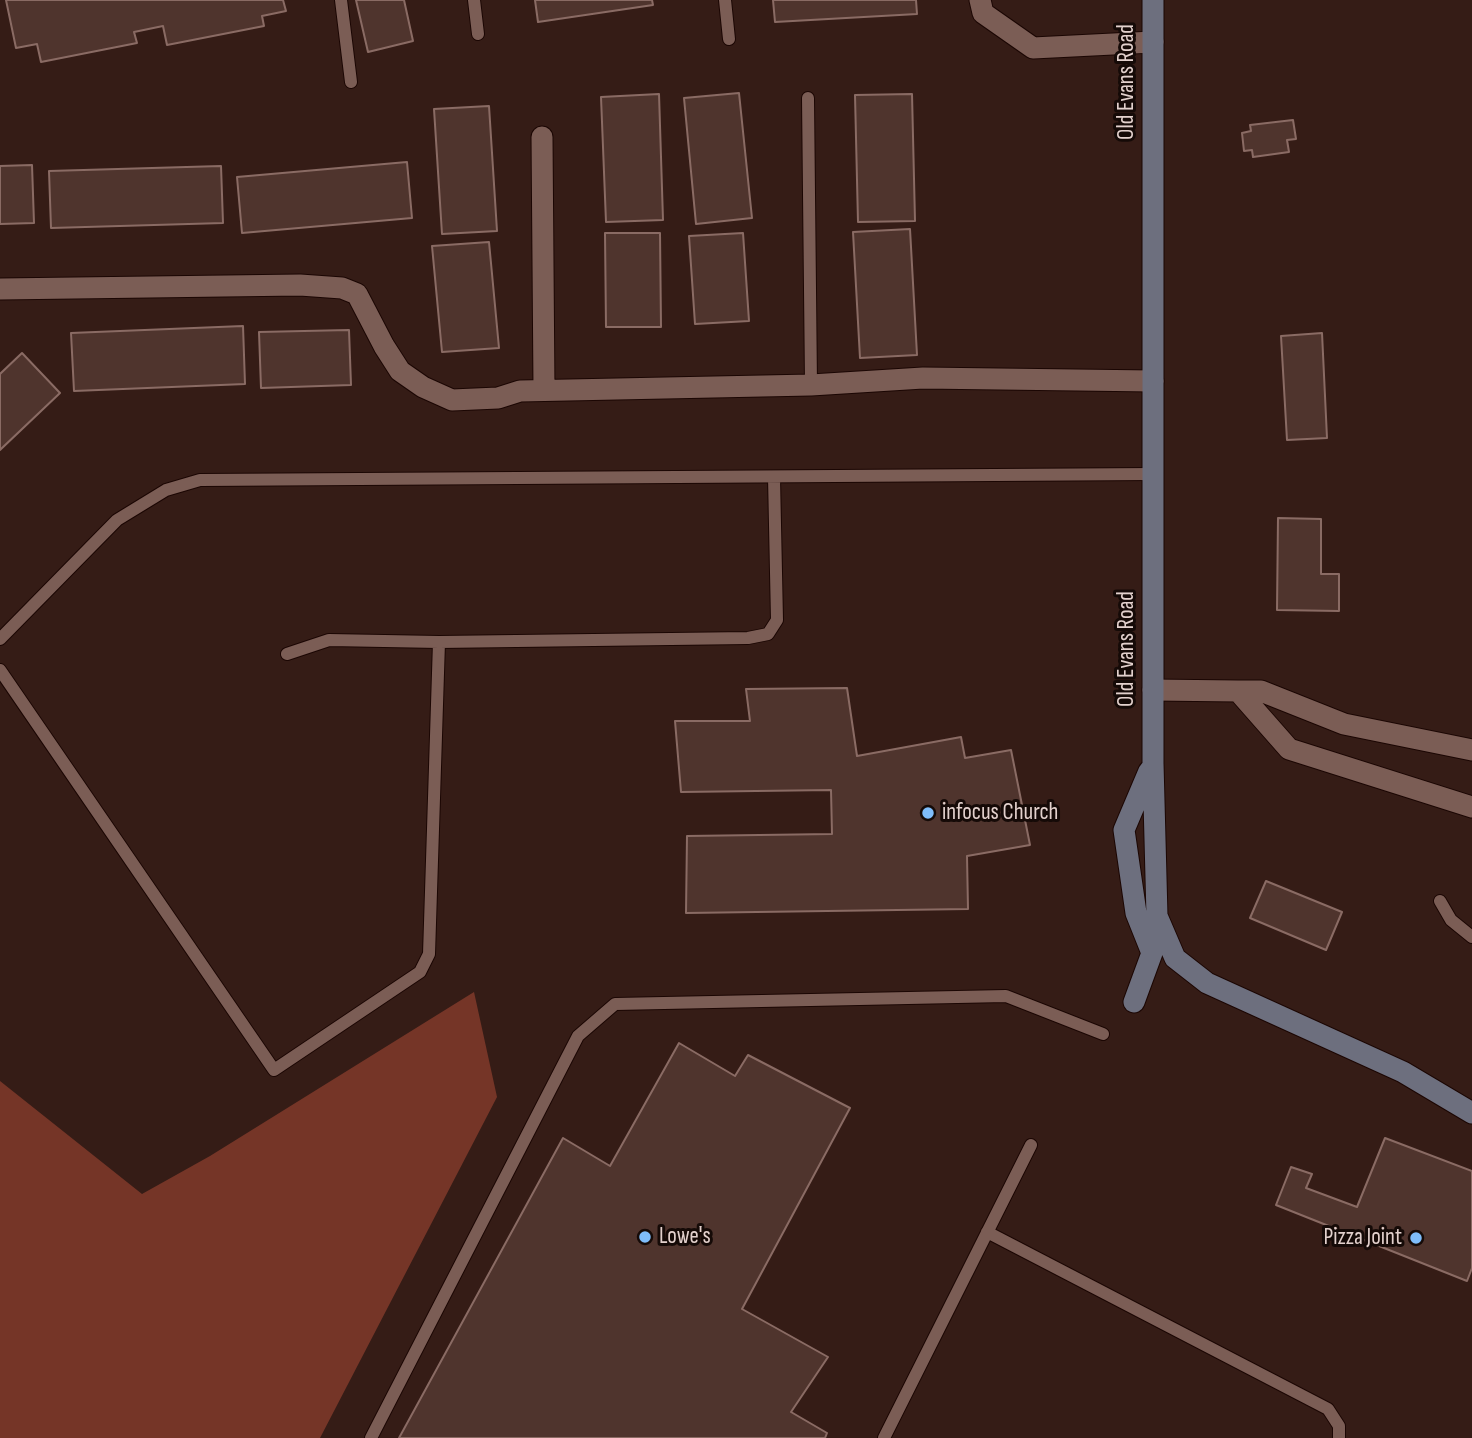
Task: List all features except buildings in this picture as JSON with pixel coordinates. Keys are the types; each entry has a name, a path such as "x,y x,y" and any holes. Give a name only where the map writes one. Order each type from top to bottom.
{"street":[{"path":"979,0 983,13 1033,48 1153,42"},
{"name":"Old Evans Road","path":"1153,0 1153,763 1157,916 1175,958 1207,984 1403,1072 1472,1113"},
{"path":"542,137 544,390"},
{"path":"0,289 300,285 342,288 357,294 400,371 423,387 452,400 498,398 520,391 811,385 923,378 1153,381"},
{"path":"1153,690 1261,691 1344,724 1472,750"},
{"path":"1238,691 1289,749 1472,807"},
{"path":"1134,1002 1152,953 1136,912 1124,830 1153,763"}],"lane":[{"path":"341,0 351,82"},
{"path":"474,0 478,34"},
{"path":"725,0 729,39"},
{"path":"808,98 811,385"},
{"path":"0,639 117,520 166,490 200,480 1153,474"},
{"path":"287,654 329,640 439,642 748,638 768,635 777,620 774,477"},
{"path":"0,670 274,1070 420,972 429,954 439,642"},
{"path":"1440,901 1451,920 1472,937"},
{"path":"371,1438 578,1036 615,1004 1006,996 1103,1034"},
{"path":"884,1438 1031,1145"},
{"path":"987,1231 1328,1409 1339,1426 1339,1438"}],"shaded area":[{"path":"474,992 497,1097 320,1438 0,1438 0,1081 142,1194 210,1156"}],"place":[{"name":"infocus Church","path":"928,813"},
{"name":"Lowe's","path":"645,1237"},
{"name":"Pizza Joint","path":"1416,1238"}]}
